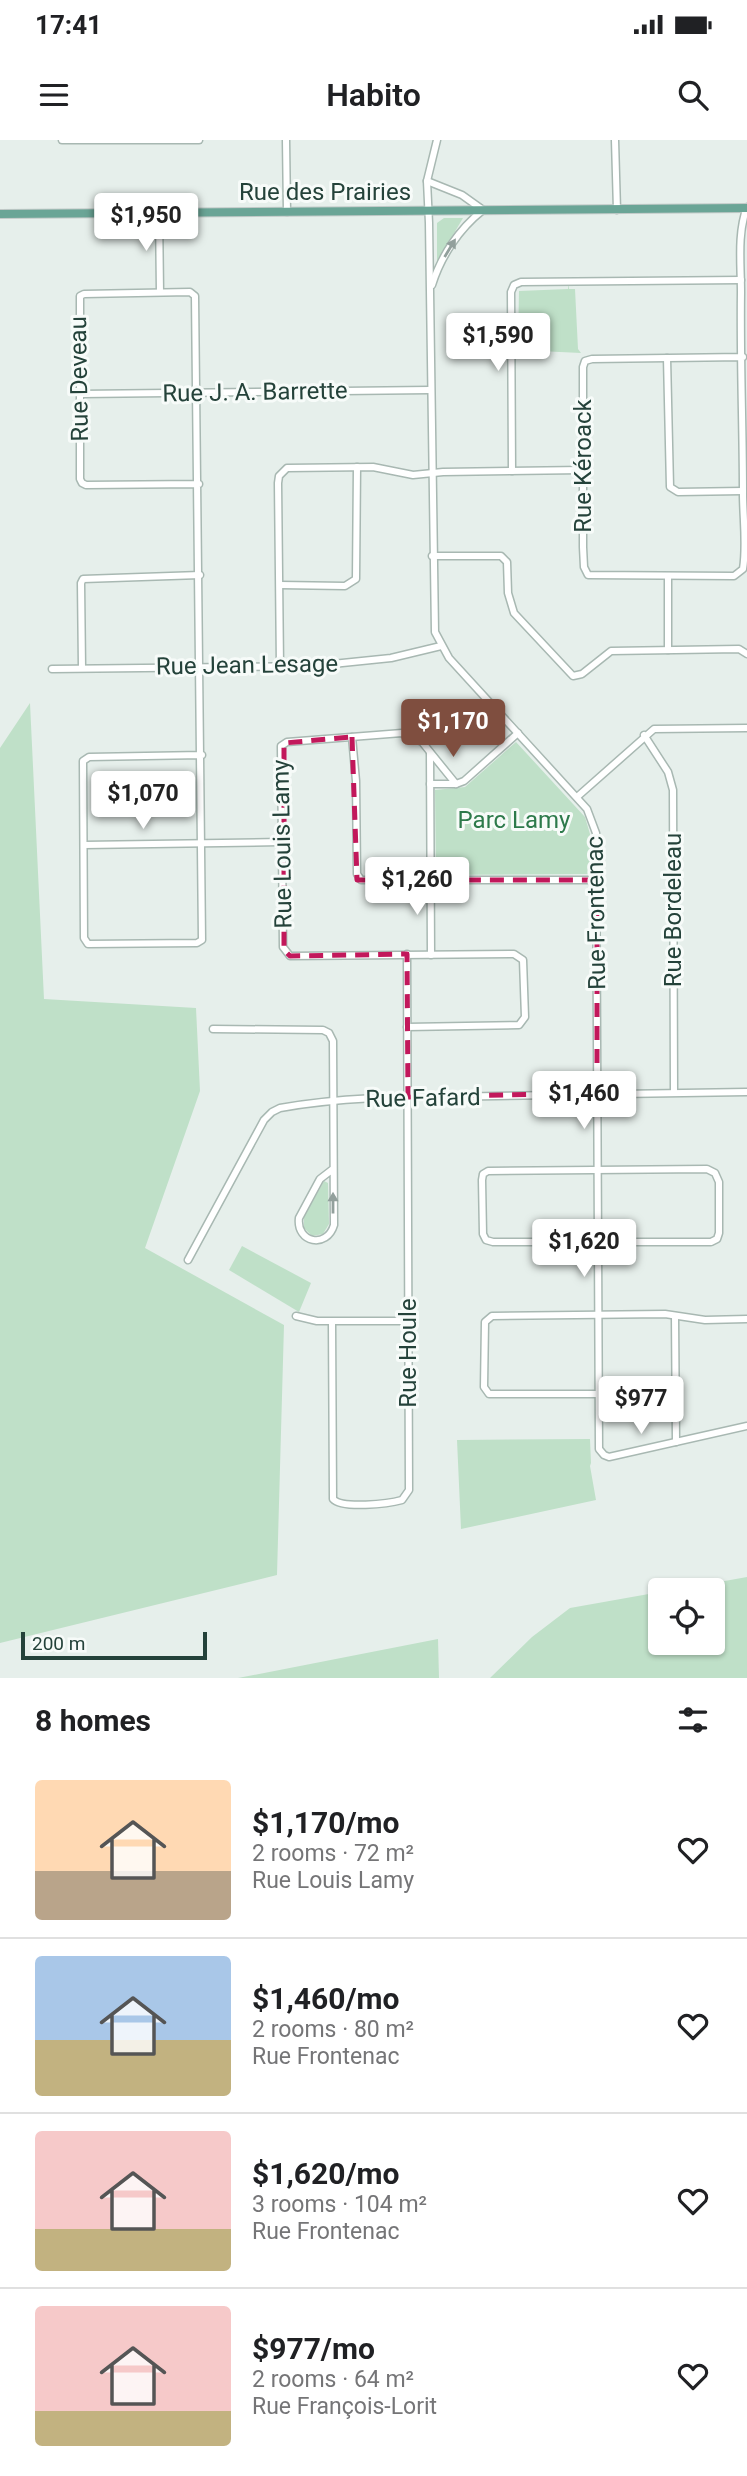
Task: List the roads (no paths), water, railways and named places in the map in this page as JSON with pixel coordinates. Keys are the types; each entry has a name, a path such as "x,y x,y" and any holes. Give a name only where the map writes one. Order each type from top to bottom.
{"main road":[{"name":"Rue des Prairies","path":"0,214 747,208"}],"street":[{"path":"62,140 199,140"},
{"path":"286,140 287,212"},
{"name":"Rue Frontenac","path":"437,140 427,180 433,623 441,646 455,665 577,797 589,812 595,826 599,1446 602,1453 609,1457 676,1442"},
{"path":"615,140 617,210"},
{"name":"Rue des Prairies","path":"427,180 462,195 483,210"},
{"path":"667,358 670,486 678,492 743,491 745,444 741,280 742,220 747,208"},
{"path":"430,293 437,271 462,229 483,210"},
{"path":"159,213 160,292"},
{"path":"512,471 511,292 514,285 521,282 741,280"},
{"name":"Rue Deveau","path":"84,845 86,943 201,942 203,844 198,393 195,296 190,292 160,292 80,296 80,479 83,484 199,484"},
{"name":"Rue Kéroack","path":"743,357 585,361 583,470 586,573 593,577 734,576 740,573 744,566 743,491"},
{"name":"Rue J. A. Barrette","path":"80,394 430,390"},
{"path":"280,666 280,474 291,467 382,467 413,475 583,470"},
{"path":"279,585 345,586 356,579 357,467"},
{"path":"432,556 505,558 508,598 512,610 523,625 573,676 582,674 611,651 738,649 747,654"},
{"path":"82,668 83,579 200,575"},
{"path":"668,577 668,650"},
{"name":"Rue Jean Lesage","path":"52,668 321,665 412,654 441,646"},
{"path":"577,797 644,735 654,729 747,728"},
{"name":"Rue Louis Lamy","path":"407,1027 519,1025 525,1017 524,964 519,956 514,954 286,954 283,947 281,746 287,742 402,733 419,740 456,784"},
{"path":"430,784 456,784 467,779 518,733"},
{"name":"Rue Bordeleau","path":"644,735 666,768 673,786 674,1092"},
{"path":"352,737 358,876 363,880 597,880"},
{"path":"430,753 431,955"},
{"path":"202,755 85,759 84,845 281,842"},
{"name":"Rue Houle","path":"332,1322 332,1495 338,1504 393,1503 402,1500 408,1493 407,954"},
{"path":"213,1030 328,1032 333,1041 334,1102 333,1169 332,1231 324,1239 313,1241 302,1235 299,1218 320,1179 333,1169"},
{"name":"Rue Fafard","path":"188,1260 267,1117 280,1108 369,1097 747,1093"},
{"path":"707,1169 717,1175 719,1233 713,1241 599,1242 488,1241 482,1231 483,1174 491,1170 598,1170 707,1169"},
{"path":"598,1394 489,1394 484,1387 483,1326 487,1319 492,1316 665,1314 705,1320 747,1319"},
{"path":"296,1316 312,1321 332,1322 408,1321"},
{"path":"675,1317 676,1442 747,1426"}],"park label":[{"name":"Parc Lamy","path":"514,820"}]}
